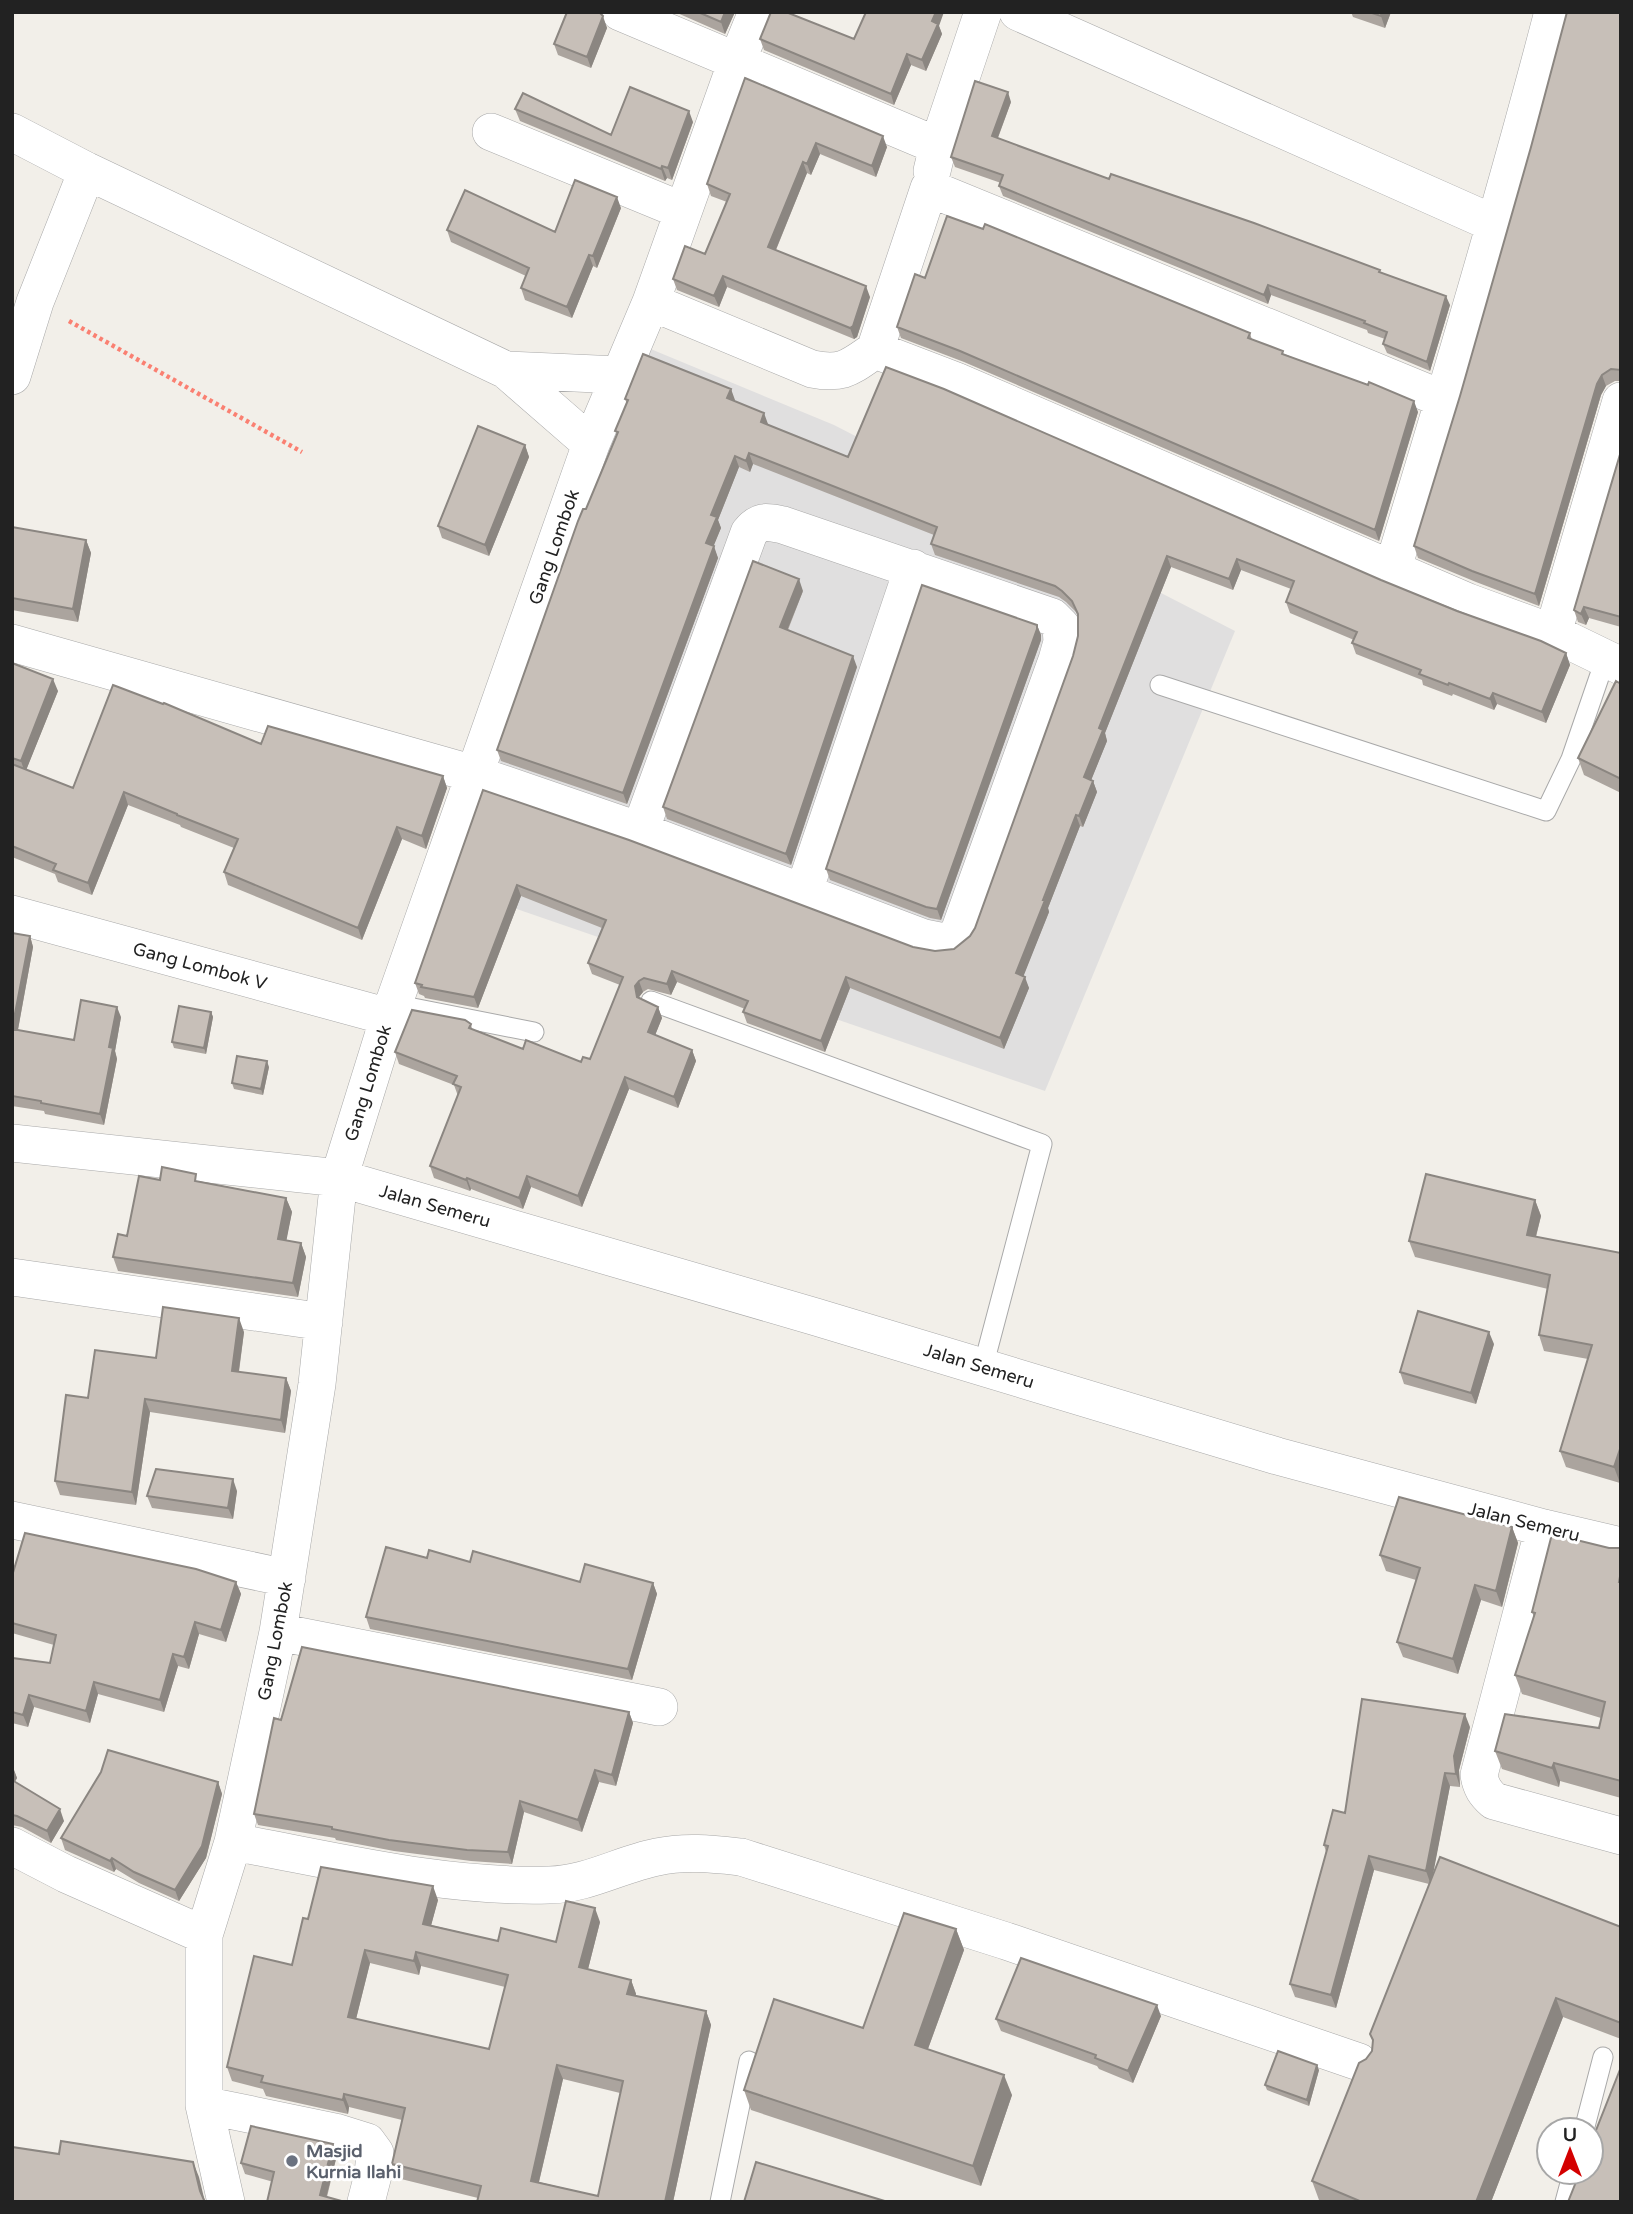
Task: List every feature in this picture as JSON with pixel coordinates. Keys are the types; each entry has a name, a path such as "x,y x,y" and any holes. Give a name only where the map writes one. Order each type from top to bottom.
{"street":[{"path":"620,12 938,146"},
{"name":"Gang Lombok","path":"226,2202 204,2105 204,1935 233,1842 278,1632 317,1384 340,1178 391,1010 591,444 650,302 757,12"},
{"path":"650,302 812,369 829,373 842,371 875,349 929,188 938,146 983,12"},
{"path":"1018,12 1495,224"},
{"path":"1392,571 1495,224 1553,12"},
{"path":"12,132 87,171 506,370 591,444"},
{"path":"491,132 683,211"},
{"path":"12,376 35,302 87,171"},
{"path":"929,188 1444,400"},
{"path":"875,349 956,381 1468,603 1553,633 1613,663"},
{"path":"506,370 619,375"},
{"path":"1553,633 1621,401"},
{"path":"12,643 474,774 640,831 803,894 939,942 950,941 959,932 1057,660 1062,642 1061,625 1052,617 783,525 767,522 756,525 749,533 640,831"},
{"path":"803,894 913,568"},
{"name":"Gang Lombok V","path":"12,914 391,1010"},
{"name":"Jalan Semeru","path":"12,1143 340,1178 1277,1456 1621,1546"},
{"path":"12,1277 324,1322"},
{"path":"12,1520 287,1578"},
{"path":"1544,1528 1479,1774 1480,1783 1485,1793 1494,1801 1621,1836"},
{"path":"278,1632 659,1707"},
{"path":"233,1842 464,1882 521,1885 553,1885 606,1874 656,1857 696,1852 741,1857 1006,1941 1359,2062"},
{"path":"12,1846 66,1874 204,1935"},
{"path":"204,2105 335,2132 368,2142 375,2153 366,2202"}],"lane":[{"path":"1160,685 1546,811 1613,663"},
{"path":"650,1001 1042,1144 983,1367"},
{"path":"391,1010 534,1032"},
{"path":"1588,2116 1604,2057"},
{"path":"720,2202 749,2061"}],"path":[{"path":"35,302 302,452"}],"shaded area":[{"path":"641,345 834,425 1235,631 1045,1091 438,882"}],"building":[{"path":"567,12 599,12 603,16 587,57 554,44"},
{"path":"698,12 725,12 721,22"},
{"path":"771,12 786,12 854,39 866,12 936,12 932,21 938,24 922,60 907,54 891,94 760,39"},
{"path":"1567,12 1621,12 1621,370 1611,369 1602,375 1597,384 1535,594 1414,546 1460,396"},
{"path":"745,78 883,136 872,166 816,143 807,164 803,162 768,247 866,286 850,328 723,276 714,296 673,279 685,246 705,254 730,194 707,184"},
{"path":"975,81 1008,92 992,136 1109,179 1111,174 1254,223 1446,296 1427,362 1383,344 1387,332 1364,323 1365,321 1268,285 1264,295 999,186 1003,175 951,157"},
{"path":"630,87 689,111 668,168 662,166 661,169 515,109 523,93 611,135"},
{"path":"575,180 617,197 593,256 589,255 567,307 521,288 529,268 447,230 465,190 555,232"},
{"path":"947,216 983,229 985,224 1250,333 1248,338 1283,351 1282,354 1368,385 1369,382 1414,401 1375,530 960,351 897,327 915,274 925,278"},
{"path":"643,354 731,389 727,398 764,413 761,422 848,457 886,367 944,389 1381,580 1566,653 1542,712 1493,693 1490,699 1449,683 1448,685 1419,674 1421,670 1352,643 1357,632 1286,602 1294,581 1237,559 1229,579 1167,556 1099,728 1103,730 1084,777 1093,781 1079,816 1076,815 1016,973 1025,977 1000,1038 846,977 821,1041 743,1012 748,1001 672,971 667,984 644,978 635,986 637,997 658,1007 648,1032 692,1050 674,1097 625,1077 578,1196 527,1176 519,1198 430,1166 461,1087 453,1084 457,1076 395,1052 412,1010 465,1020 471,1024 469,1028 523,1049 526,1040 581,1062 583,1057 590,1059 623,977 588,963 606,920 517,885 474,997 421,987 422,985 415,983 483,790 629,840 913,947 935,951 954,949 970,936 975,928 1078,636 1078,614 1072,601 1055,586 931,544 937,527 749,453 746,461 735,456 711,515 717,517 706,543 714,546 623,793 497,750 578,521 583,509 586,509 618,432 615,431 628,400 625,399"},
{"path":"478,426 525,445 485,545 438,526"},
{"path":"1621,451 1621,617 1584,607 1581,614 1574,610"},
{"path":"12,527 86,540 73,609 12,598"},
{"path":"753,561 799,579 780,627 853,656 786,854 663,807"},
{"path":"922,585 1037,625 937,909 826,869"},
{"path":"12,663 53,679 21,761 12,758"},
{"path":"1616,681 1621,684 1621,779 1578,758"},
{"path":"113,685 164,703 261,744 268,726 443,776 422,836 397,827 358,928 224,872 238,839 124,792 88,883 53,870 56,864 12,846 12,764 73,788"},
{"path":"12,933 30,936 12,1029"},
{"path":"81,1000 117,1007 109,1047 113,1048 100,1114 12,1096 12,1029 74,1040"},
{"path":"179,1006 211,1012 204,1048 172,1042"},
{"path":"237,1056 267,1061 261,1089 232,1083"},
{"path":"162,1167 196,1174 195,1181 286,1198 278,1239 301,1243 293,1283 113,1257 118,1234 127,1236 139,1176 160,1180"},
{"path":"1426,1174 1535,1200 1527,1235 1621,1253 1621,1446 1614,1467 1560,1451 1592,1345 1539,1335 1550,1275 1409,1241"},
{"path":"163,1307 239,1318 232,1371 286,1378 281,1420 145,1399 132,1492 55,1481 66,1395 88,1398 95,1350 156,1358"},
{"path":"1418,1311 1489,1332 1471,1393 1400,1372"},
{"path":"156,1469 233,1479 228,1508 147,1496"},
{"path":"1399,1497 1512,1527 1496,1591 1475,1585 1453,1659 1397,1642 1420,1568 1380,1555"},
{"path":"25,1533 196,1569 236,1582 221,1630 195,1622 184,1657 173,1654 160,1700 94,1682 86,1711 29,1695 23,1715 12,1712 12,1658 50,1663 56,1635 12,1623 12,1576"},
{"path":"1552,1534 1609,1548 1621,1548 1621,1781 1554,1763 1552,1768 1495,1751 1505,1714 1599,1728 1605,1702 1515,1675 1535,1613 1532,1612"},
{"path":"386,1547 427,1558 429,1550 470,1562 473,1551 580,1582 585,1564 653,1583 628,1669 366,1617"},
{"path":"302,1647 629,1712 612,1775 595,1770 578,1820 520,1801 508,1852 467,1850 389,1840 254,1814 274,1718 281,1720"},
{"path":"1362,1699 1465,1714 1454,1756 1456,1774 1445,1773 1426,1871 1369,1856 1331,1995 1290,1984 1328,1846 1324,1845 1333,1810 1345,1813"},
{"path":"108,1750 218,1782 202,1846 175,1890 134,1872 112,1858 110,1861 61,1838 101,1772"},
{"path":"12,1780 60,1809 47,1831 12,1815"},
{"path":"1440,1857 1621,1927 1621,2023 1556,1998 1476,2202 1362,2202 1312,2181 1359,2063 1372,2051 1373,2040 1370,2034"},
{"path":"321,1867 433,1886 423,1924 498,1941 501,1928 556,1942 566,1901 595,1908 579,1967 631,1980 627,1994 706,2011 665,2202 477,2202 481,2186 392,2164 405,2108 344,2094 343,2100 261,2082 263,2076 227,2067 254,1956 292,1965 303,1918 308,1919","holes":["365,1950 414,1961 416,1952 508,1975 489,2049 348,2017","557,2065 623,2081 598,2196 531,2181"]},
{"path":"904,1913 956,1929 915,2045 1004,2075 973,2166 744,2090 774,1999 863,2028"},
{"path":"1021,1958 1157,2005 1128,2071 1095,2058 1096,2055 996,2019"},
{"path":"1278,2051 1317,2065 1307,2100 1265,2085"},
{"path":"1621,2067 1621,2202 1568,2202 1574,2186 1605,2186 1605,2116 1602,2116"},
{"name":"Masjid Kurnia Ilahi","path":"251,2126 333,2144 320,2195 345,2202 267,2202 274,2172 241,2163"},
{"path":"61,2141 193,2162 204,2202 12,2202 12,2147 59,2154"},
{"path":"756,2162 888,2202 744,2202"}],"place":[{"name":"Masjid Kurnia Ilahi","path":"292,2161"}]}
